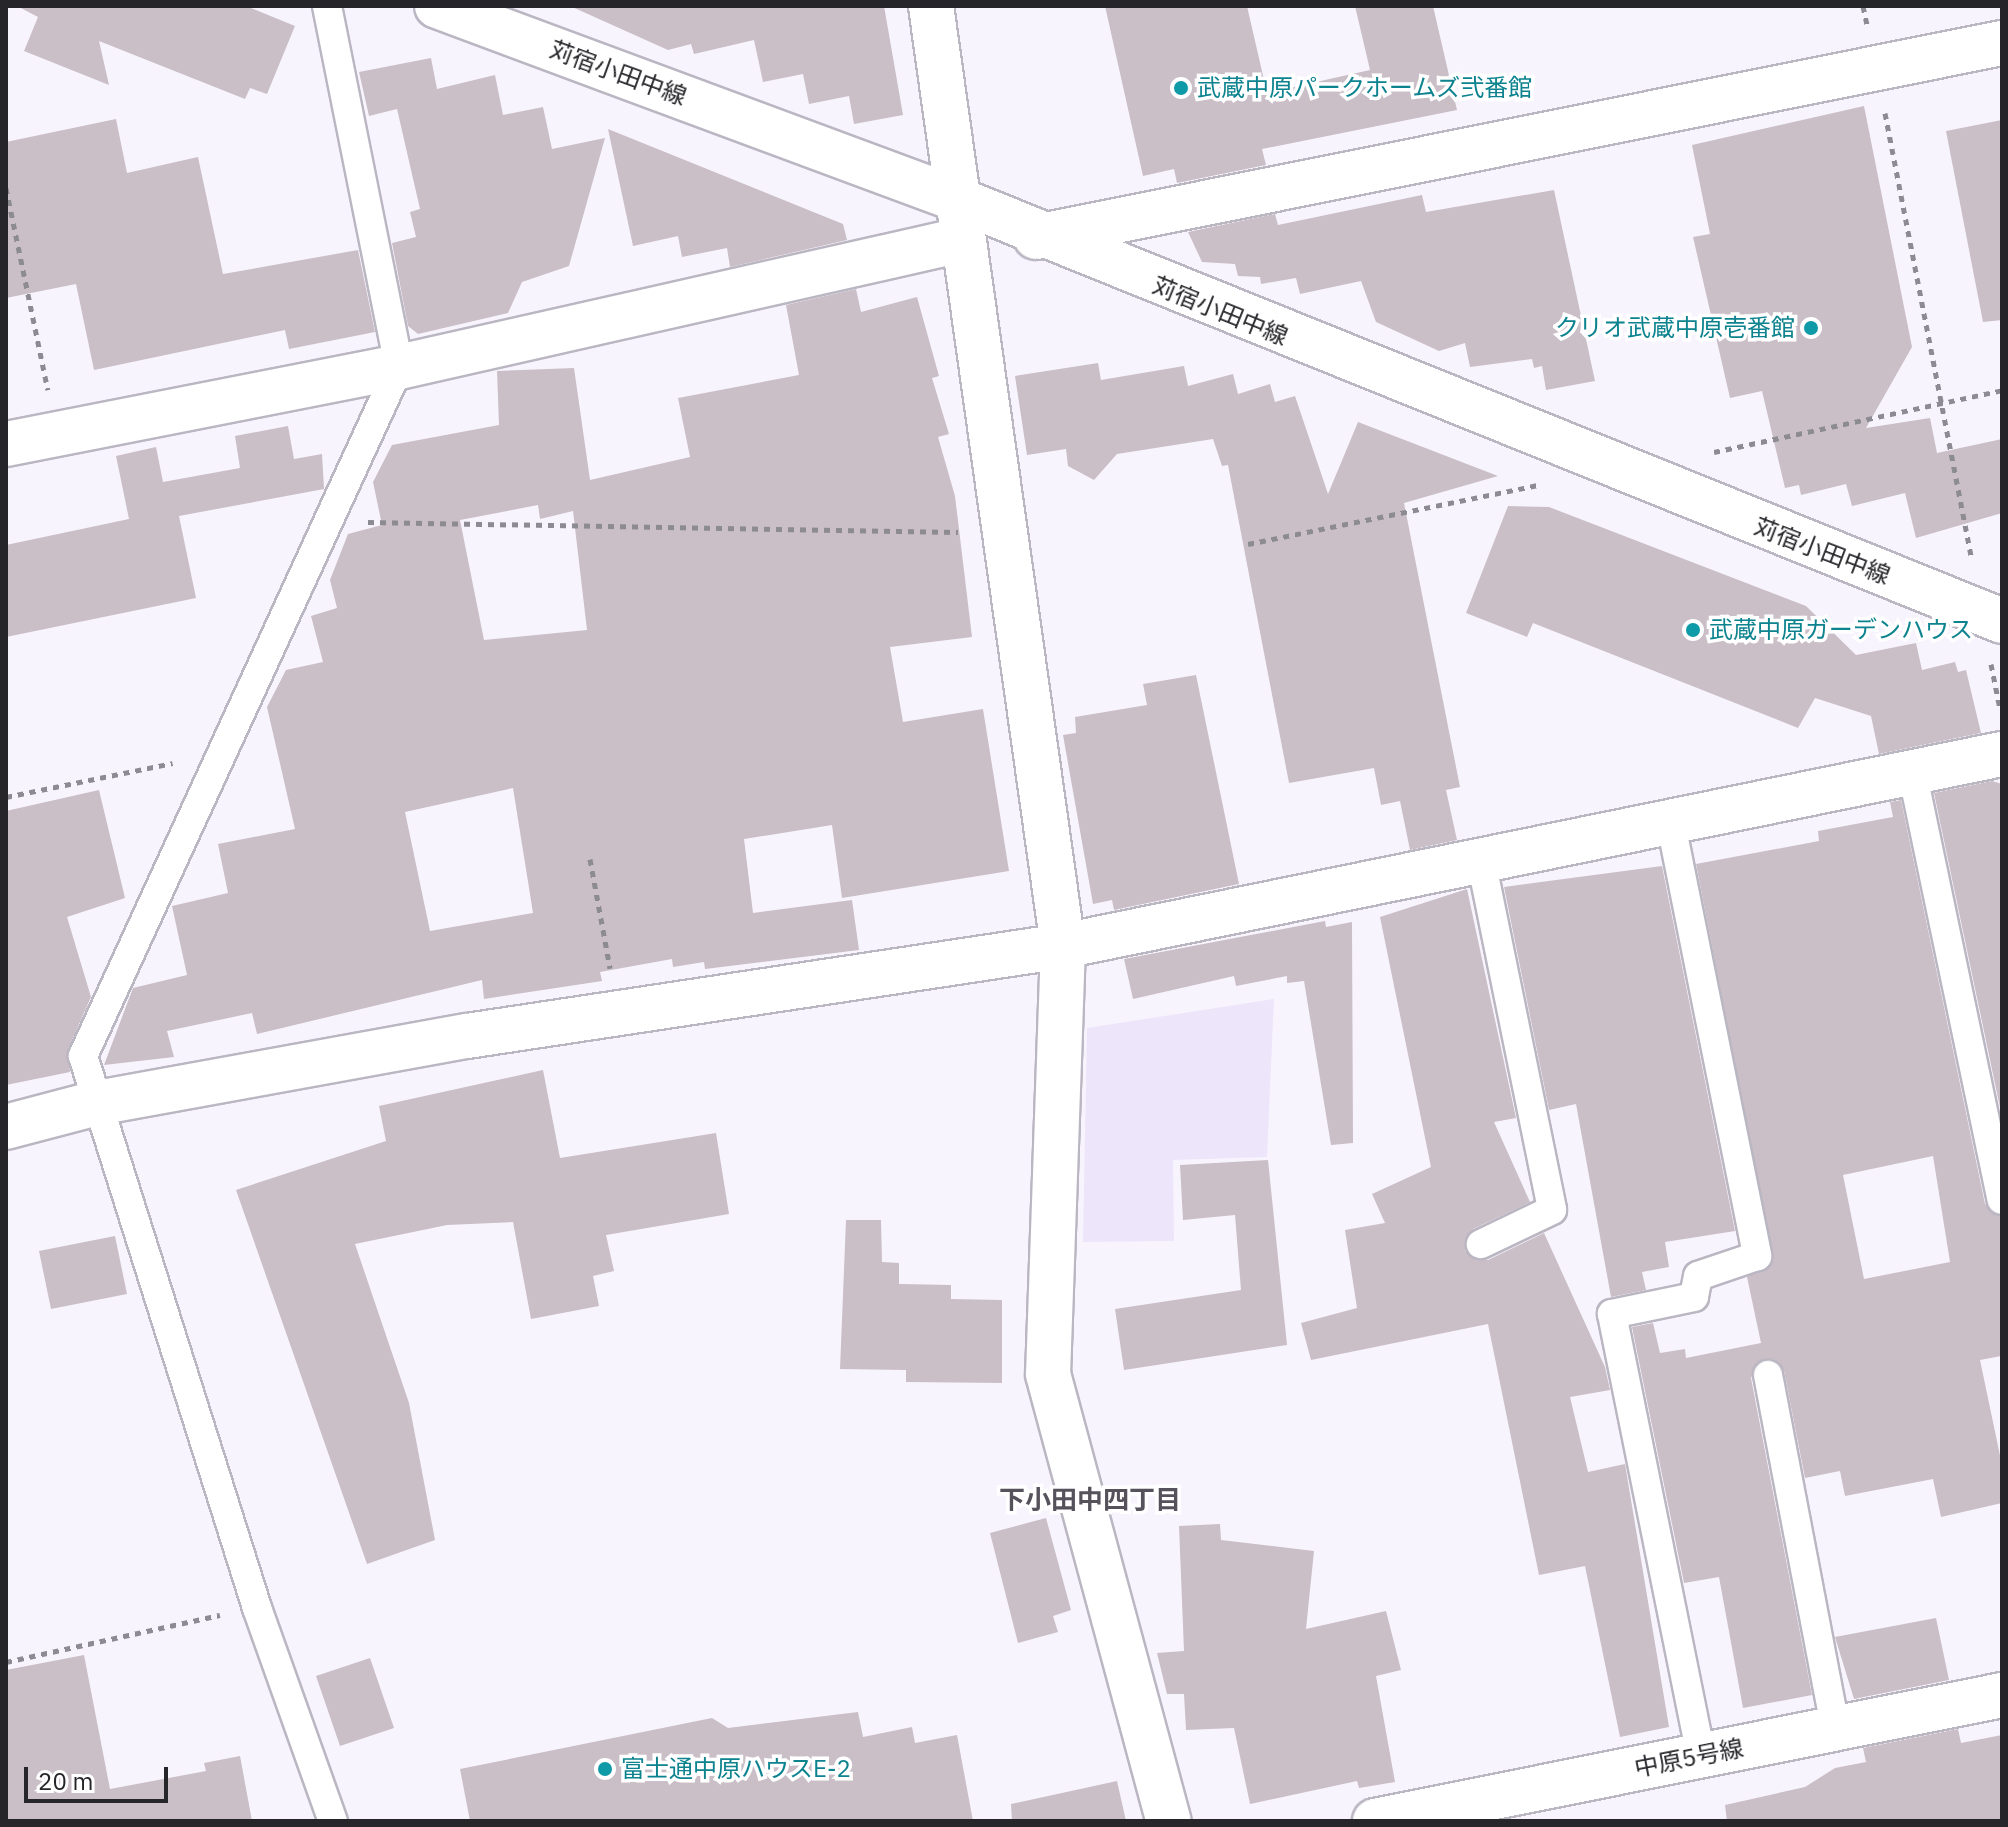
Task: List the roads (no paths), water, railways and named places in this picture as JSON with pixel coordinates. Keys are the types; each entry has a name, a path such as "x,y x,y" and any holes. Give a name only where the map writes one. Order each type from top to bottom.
{"street":[{"name":"苅宿小田中線","path":"437,6 958,219 1036,237 1996,638"},
{"path":"931,6 958,219 1063,946 1048,1374 1169,1821"},
{"path":"1036,237 2002,43"},
{"path":"6,444 399,367 958,219"},
{"path":"6,1127 97,1103 618,1013 1063,946 1670,819 2002,754"},
{"name":"中原5号線","path":"1375,1821 1836,1731 2002,1695"}],"lane":[{"path":"327,6 399,367 333,521 83,1056 257,1608 333,1821"},
{"path":"1912,771 2002,1200"},
{"path":"1670,819 1757,1256 1698,1276 1694,1297 1612,1314 1701,1755"},
{"path":"1481,860 1552,1210 1481,1244"},
{"path":"1768,1375 1836,1731"}],"place":[{"name":"武蔵中原パークホームズ弐番館","path":"1181,88"},
{"name":"クリオ武蔵中原壱番館","path":"1811,328"},
{"name":"武蔵中原ガーデンハウス","path":"1693,630"},
{"name":"富士通中原ハウスE-2","path":"605,1769"}],"district":[{"name":"下小田中四丁目","path":"1090,1500"}]}
